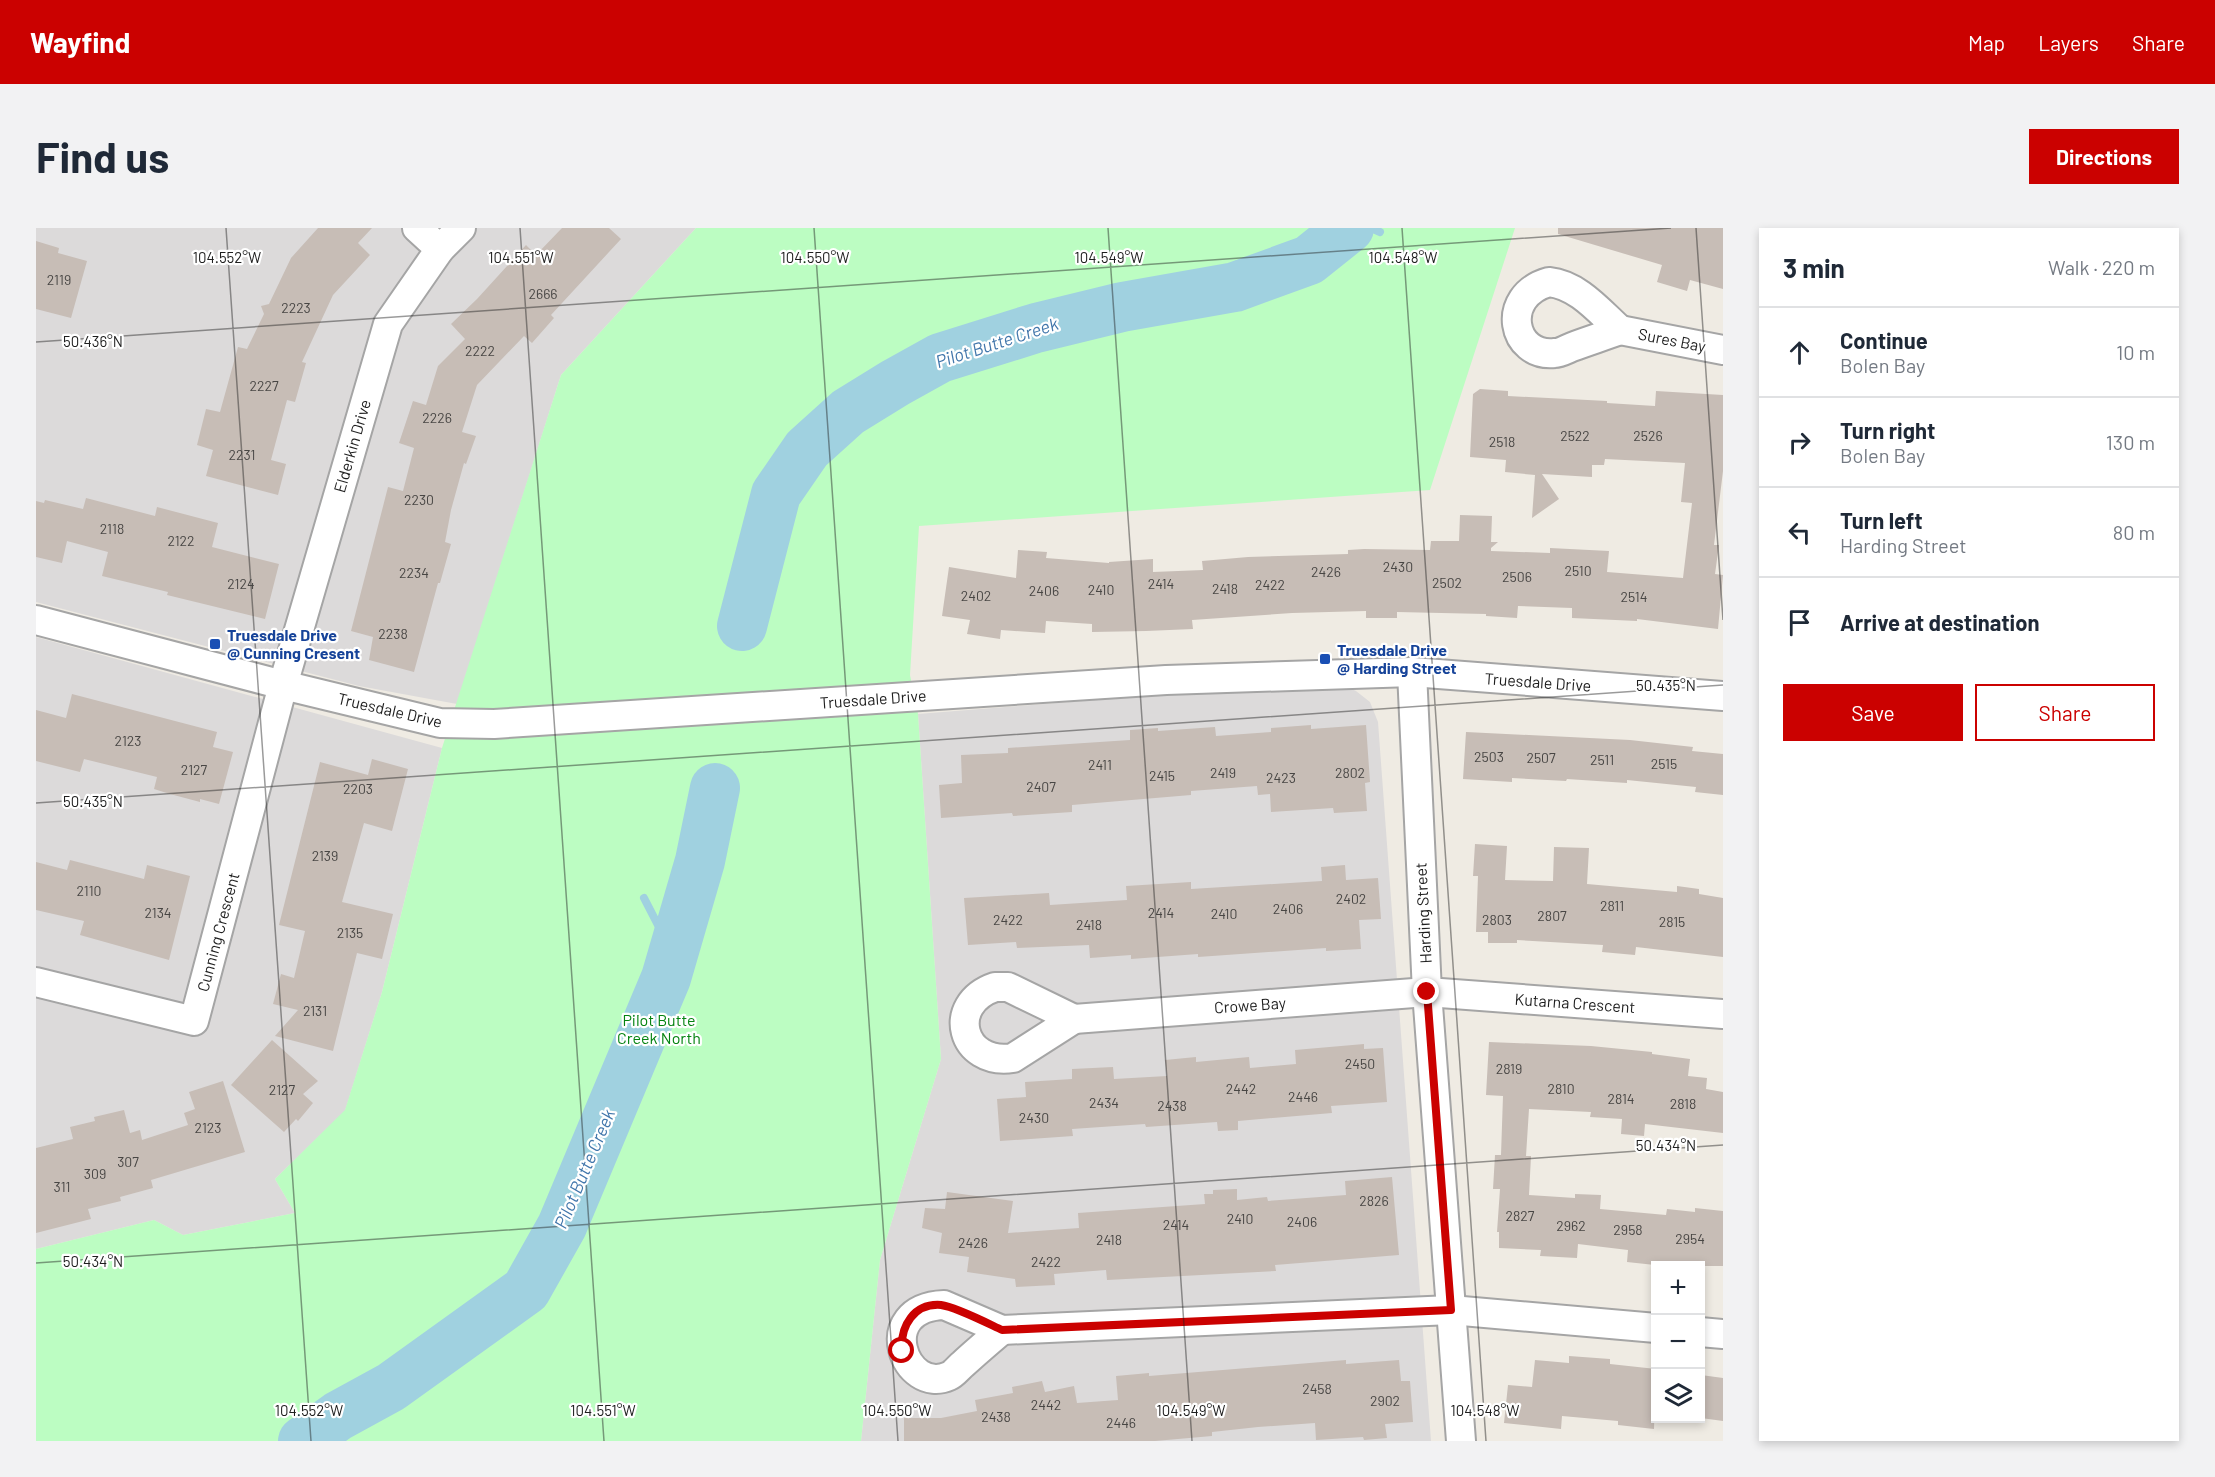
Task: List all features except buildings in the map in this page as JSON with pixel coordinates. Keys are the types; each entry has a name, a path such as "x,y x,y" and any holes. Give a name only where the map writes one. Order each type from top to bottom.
{"street":[{"path":"417,228 440,249"},
{"name":"Elderkin Drive","path":"283,685 388,324 440,249 461,228"},
{"name":"Sures Bay","path":"1620,330 1723,350"},
{"name":"Truesdale Drive","path":"36,620 283,685 440,723 494,724 1166,680 1412,672 1723,696"},
{"name":"Harding Street","path":"1412,672 1427,992 1461,1441"},
{"name":"Cunning Crescent","path":"36,982 194,1021 283,685"},
{"name":"Kutarna Crescent","path":"1427,992 1723,1014"},
{"name":"Crowe Bay","path":"1074,1019 1427,992"},
{"path":"1002,1330 1451,1310 1651,1328"},
{"path":"1705,1332 1723,1334"}],"shaded area":[{"path":"36,228 696,228 561,375 457,704 359,686 36,602"},
{"path":"36,637 442,748 382,992 345,1111 275,1179 295,1213 183,1235 154,1220 36,1249"},
{"path":"1306,683 1338,683 1356,691 1370,702 1378,722 1431,1441 861,1441 880,1260 941,1059 918,714"}],"green space":[{"name":"Pilot Butte Creek North","path":"696,228 1515,228 1430,490 919,526 910,675 918,714 941,1059 880,1260 861,1441 36,1441 36,1249 154,1220 183,1235 295,1213 275,1179 345,1110 382,992 442,748 561,375"}],"waterway":[{"name":"Pilot Butte Creek","path":"742,626 776,494 807,449 848,412 940,358 1036,328 1122,307 1235,287 1309,260 1349,228"},
{"path":"1371,228 1380,232"},
{"name":"Pilot Butte Creek","path":"303,1441 338,1416 391,1387 526,1290 562,1226 666,978 700,861 715,788"},
{"path":"644,898 660,929 671,963"},
{"path":"666,978 676,972 690,969"}],"place":[{"name":"Truesdale Drive @ Cunning Cresent","path":"215,644"},
{"name":"Truesdale Drive @ Harding Street","path":"1325,659"}],"route":[{"path":"902,1351 901,1339 910,1317 931,1306 944,1305 1002,1330 1451,1310 1427,992"}]}
